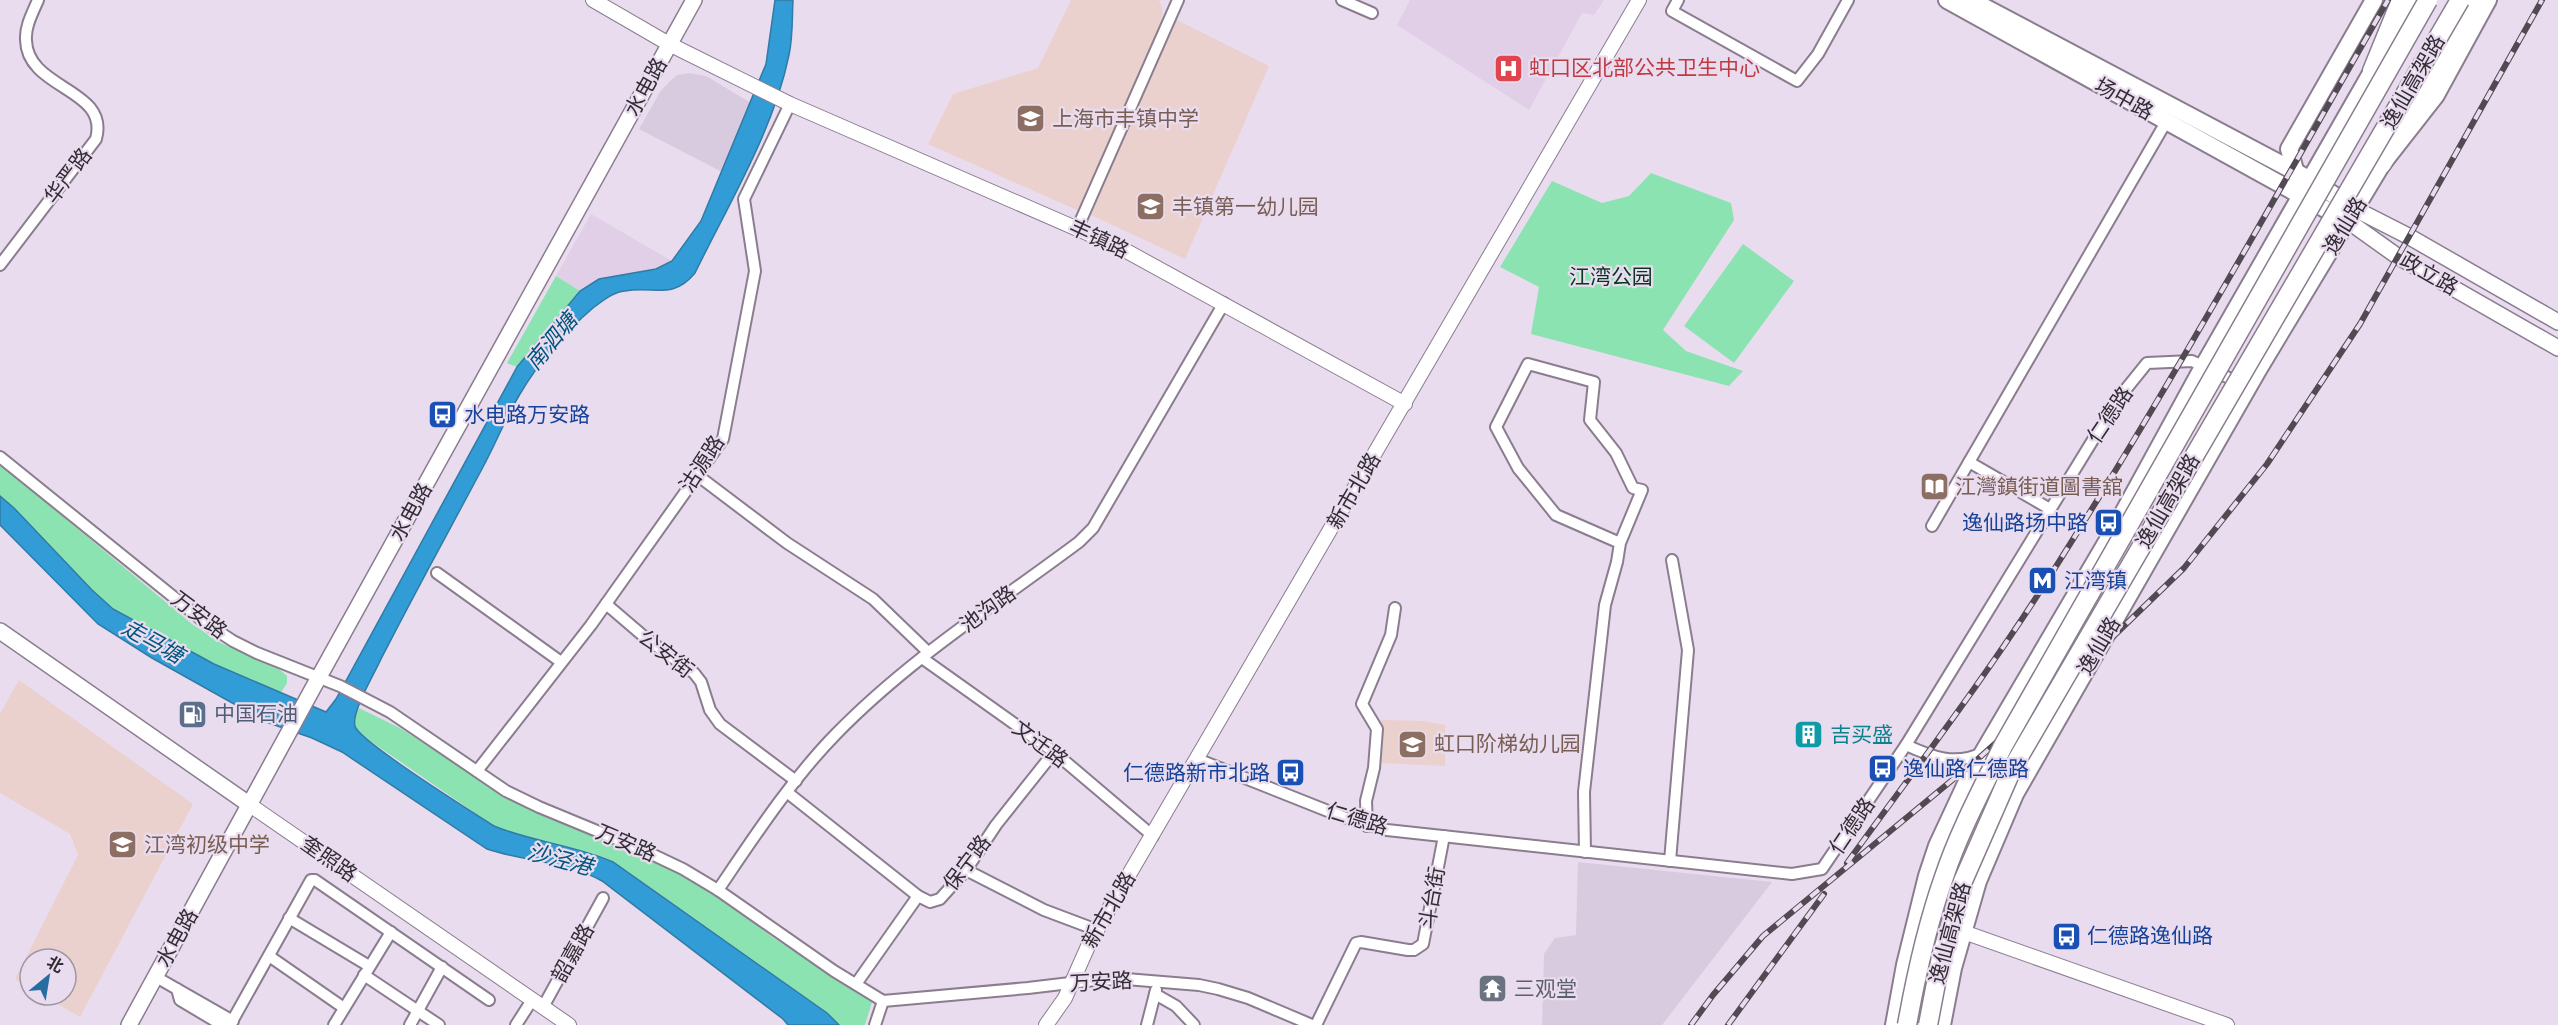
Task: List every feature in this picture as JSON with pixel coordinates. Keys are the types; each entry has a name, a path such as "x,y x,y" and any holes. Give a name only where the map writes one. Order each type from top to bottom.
{"highway":[{"path":"2372,71 2401,0"},
{"name":"逸仙高架路","path":"1907,1025 1922,950 1944,876 1961,834 2003,746 2428,0"},
{"name":"逸仙高架路","path":"1928,1025 1941,957 1963,881 2013,767 2461,0"},
{"path":"2382,165 2472,0"}],"main road":[{"name":"水电路","path":"129,1025 307,698 694,0"},
{"name":"场中路","path":"1947,0 2302,195"},
{"name":"场中路","path":"1971,0 2311,180"},
{"path":"2302,195 2289,149 2374,0"},
{"path":"1894,1025 1916,916 1937,846 1982,753 2116,526 2204,365 2413,0"},
{"name":"逸仙路","path":"2382,165 2392,129 2461,0"},
{"name":"逸仙路","path":"1942,1025 1963,932 1978,881 2015,794 2248,387 2382,165 2436,95 2488,0"},
{"name":"政立路","path":"2311,180 2397,256 2558,348"},
{"name":"政立路","path":"2302,195 2408,236 2558,322"},
{"name":"奎照路","path":"0,631 250,805"}],"street":[{"name":"华严路","path":"0,265 96,139 99,127 97,115 89,105 43,74 30,57 26,40 30,20 38,0"},
{"path":"593,0 669,44"},
{"path":"1077,229 1178,0"},
{"path":"1342,0 1372,13"},
{"name":"新市北路","path":"1046,1025 1056,1013 1097,930 1639,0"},
{"path":"1678,0 1672,10 1797,81 1818,54 1848,0"},
{"name":"丰镇路","path":"669,44 785,102 1119,247 1405,404"},
{"name":"沽源路","path":"477,771 606,604 723,439 755,271 744,199 785,102"},
{"path":"1932,526 2166,122"},
{"name":"池沟路","path":"718,890 796,782 835,735 864,706 925,655 1069,549 1093,528 1224,303"},
{"name":"仁德路","path":"1197,759 1367,826 1387,830 1792,874 1822,869 1906,745 2118,399 2147,363 2192,361 2248,387"},
{"path":"1585,852 1584,792 1605,604 1620,543 1642,490 1633,488 1616,453 1590,420 1594,382 1528,364 1496,427 1518,468 1556,515 1620,543"},
{"name":"万安路","path":"0,457 207,624 233,641 370,701 506,791 663,859 718,890 834,971 883,1001 1111,979 1218,989 1248,998 1314,1025"},
{"path":"1969,462 2050,509"},
{"name":"文迁路","path":"697,476 787,543 873,599 925,655 1054,753 1153,836"},
{"path":"1670,861 1688,650 1672,560"},
{"path":"436,573 561,662"},
{"name":"公安街","path":"606,604 648,640 694,673 701,682 710,710 720,724 796,782"},
{"path":"1367,826 1366,801 1374,768 1377,729 1362,704 1391,635 1395,608"},
{"path":"1906,745 1946,760 1963,760 1982,753"},
{"name":"保宁路","path":"856,984 918,896 930,902 940,899 966,870 996,825 1054,753"},
{"path":"788,793 918,896"},
{"name":"奎照路","path":"250,805 569,1025"},
{"name":"斗台街","path":"1314,1025 1356,943 1408,950 1414,950 1423,944 1444,836"},
{"path":"966,870 1044,910 1097,930"},
{"path":"156,977 231,1023 311,880 315,880 489,1000"},
{"name":"韶嘉路","path":"516,1025 538,1003 603,898"},
{"path":"1916,916 2227,1025"},
{"path":"289,918 367,971 439,1025"},
{"path":"337,1024 344,1008 392,932"},
{"path":"269,956 344,1008"},
{"path":"410,1025 442,968"},
{"path":"1148,1025 1158,982"},
{"path":"177,989 180,1000 222,1025"},
{"path":"1155,994 1176,1006 1194,1025"},
{"path":"875,1025 883,1001"}],"shaded area":[{"name":"上海市丰镇中学","path":"1071,0 1159,0 1162,8 1162,28 1079,211 928,144 953,94 1038,68"},
{"name":"虹口区北部公共卫生中心","path":"1410,0 1604,0 1594,15 1582,13 1529,110 1397,25"},
{"path":"1175,19 1269,66 1185,259 1089,214"},
{"path":"689,73 706,76 751,103 722,172 639,129 660,92 668,83 677,75"},
{"path":"591,214 672,261 656,269 599,279 580,291 556,276"},
{"name":"江湾初级中学","path":"19,680 193,804 80,1017 63,1007 78,1007 78,947 31,947 78,855 70,834 0,793 0,714"},
{"name":"虹口阶梯幼儿园","path":"1381,720 1424,721 1445,725 1445,766 1380,763"},
{"path":"1578,862 1772,882 1662,1025 1542,1025 1544,954 1555,938 1576,935"}],"green space":[{"name":"江湾公园","path":"1651,173 1731,203 1734,220 1663,330 1686,351 1743,371 1729,386 1531,334 1539,287 1500,267 1552,181 1602,203 1629,196"},
{"path":"1743,244 1794,281 1734,363 1684,326"},
{"path":"556,276 580,291 517,367 507,363"},
{"path":"0,464 192,624 221,643 279,669 287,676 287,683 280,694 153,634 100,599 0,496"},
{"path":"359,708 400,728 488,785 548,818 615,842 674,868 701,884 775,939 859,991 872,1002 865,1025 839,1025 827,1013 613,862 594,854 508,832 494,826 357,732 354,718"}],"water":[{"path":"775,0 793,0 792,34 782,84 749,167 695,273 687,281 671,289 625,291 608,297 572,327 535,370 515,403 381,659 360,702 355,726 361,734 395,761 494,826 523,836 584,851 613,862 827,1013 839,1025 788,1025 602,881 574,869 487,849 342,752 312,738 266,722 152,658 98,624 0,525 0,496 113,609 214,664 326,712 336,699 517,367 580,291 599,279 656,269 672,261 701,221 766,64"}],"railway":[{"path":"1847,863 1975,687 2093,508 2179,364 2388,0"},
{"path":"1691,1025 1763,936 1979,758 2094,655 2184,568 2267,464 2360,324 2542,0"},
{"path":"1728,1025 1824,894"}],"place":[{"name":"虹口区北部公共卫生中心","path":"1508,68"},
{"name":"上海市丰镇中学","path":"1031,119"},
{"name":"丰镇第一幼儿园","path":"1151,207"},
{"name":"水电路万安路","path":"443,415"},
{"name":"江灣鎮街道圖書舘","path":"1934,487"},
{"name":"逸仙路场中路","path":"2109,523"},
{"name":"江湾镇","path":"2043,581"},
{"name":"中国石油","path":"193,714"},
{"name":"吉买盛","path":"1809,735"},
{"name":"虹口阶梯幼儿园","path":"1413,744"},
{"name":"逸仙路仁德路","path":"1882,769"},
{"name":"仁德路新市北路","path":"1291,773"},
{"name":"江湾初级中学","path":"123,845"},
{"name":"仁德路逸仙路","path":"2066,936"},
{"name":"三观堂","path":"1493,989"}],"water label":[{"name":"南泗塘","path":"551,341"},
{"name":"走马塘","path":"153,641"},
{"name":"沙泾港","path":"560,859"}]}
